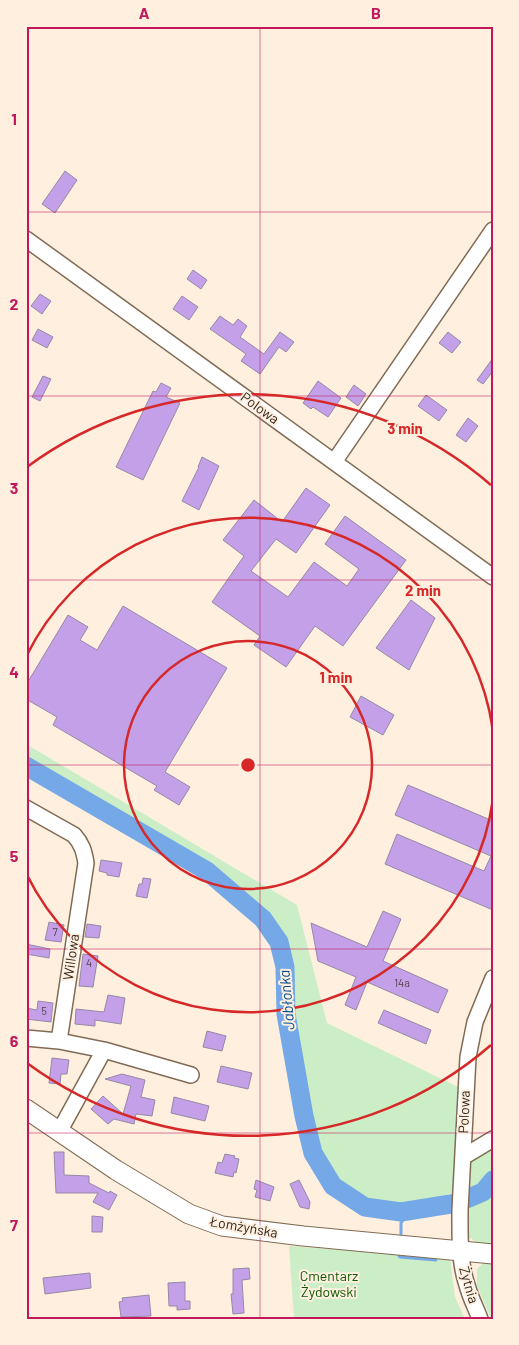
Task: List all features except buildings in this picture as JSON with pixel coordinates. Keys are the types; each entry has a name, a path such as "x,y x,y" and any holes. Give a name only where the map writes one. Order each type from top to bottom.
{"main road":[{"name":"Łomżyńska","path":"26,1109 116,1170 189,1214 222,1226 303,1236 493,1254"}],"street":[{"path":"334,462 493,230"},
{"name":"Polowa","path":"26,239 493,577"},
{"name":"Willowa","path":"26,808 74,835 80,841 86,863 59,1041"},
{"name":"Polowa","path":"461,1251 460,1210 465,1089 469,1048 475,1022 493,978"},
{"path":"26,1038 59,1041 104,1050 191,1075"},
{"path":"59,1132 104,1050"},
{"path":"463,1157 493,1139"},
{"name":"Żytnia","path":"461,1251 467,1286 480,1319"}],"green space":[{"path":"26,744 297,905 327,1023 458,1087 454,1192 421,1206 380,1204 339,1182 325,1160 313,1125 294,1008 290,949 276,922 232,883 26,760"},
{"path":"493,1136 493,1245 478,1244 468,1236 472,1148"},
{"name":"Cmentarz Żydowski","path":"289,1246 450,1258 455,1297 465,1319 294,1319"},
{"path":"486,1260 493,1261 493,1319 491,1319 477,1286 477,1269"}],"waterway":[{"name":"Jabłonka","path":"26,766 207,871 263,919 279,942 285,967 286,1014 304,1116 313,1153 333,1186 365,1207 401,1212 457,1203 483,1192 493,1180"},
{"path":"401,1234 401,1223 406,1216 406,1211"},
{"path":"399,1256 436,1260"}]}
